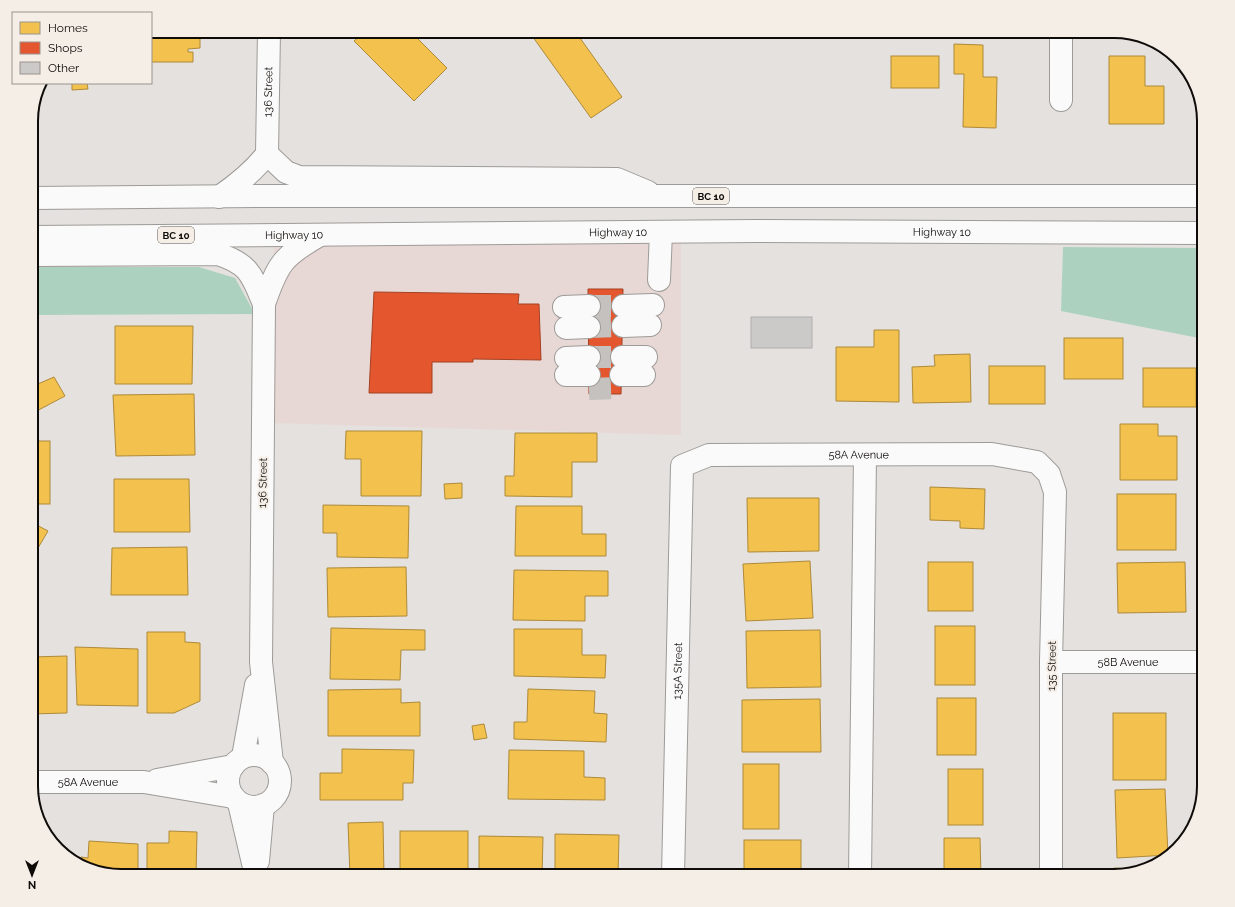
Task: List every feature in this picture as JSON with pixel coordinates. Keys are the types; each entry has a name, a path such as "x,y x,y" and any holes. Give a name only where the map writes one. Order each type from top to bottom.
{"main road":[{"name":"136 Street","path":"267,154 269,38"},
{"path":"1061,38 1061,100"},
{"path":"219,197 244,179 267,154 286,172 299,177 618,180 659,196"},
{"name":"BC 10","path":"38,198 1197,196"},
{"path":"659,280 661,232"},
{"name":"Highway 10","path":"38,236 661,232 1197,233"},
{"path":"264,304 273,277 286,257 297,248 322,234"},
{"path":"38,255 218,254 233,259 245,267 253,277 264,304"},
{"name":"136 Street","path":"264,304 261,662 272,763"},
{"path":"623,316 652,315"},
{"path":"565,317 589,316"},
{"path":"589,374 566,374 589,374"},
{"name":"58A Avenue","path":"682,466 709,455 992,454 1037,462"},
{"path":"860,869 865,455"},
{"name":"135 Street","path":"1037,462 1049,474 1055,492 1051,662 1051,869"},
{"name":"135A Street","path":"673,869 682,466"},
{"name":"136 Street","path":"238,762 261,662"},
{"name":"58B Avenue","path":"1051,662 1197,662"},
{"path":"236,800 255,808 263,806 274,798 279,787 277,770 272,763 259,756 238,762 228,781 236,800 254,869"},
{"name":"58A Avenue","path":"144,782 238,762"},
{"name":"58A Avenue","path":"38,782 144,782 236,800"},
{"path":"257,869 263,806"}],"shaded area":[{"path":"274,239 681,240 681,435 270,423"}],"green space":[{"path":"1063,247 1197,248 1197,338 1061,311"},
{"path":"38,267 199,267 235,278 255,314 38,315"}],"building: Homes":[{"path":"152,38 200,38 200,48 188,49 188,52 193,52 193,62 152,62"},
{"path":"357,38 417,38 447,68 414,101 354,41"},
{"path":"534,38 580,38 622,97 591,118"},
{"path":"954,44 983,45 983,77 997,77 996,128 963,127 964,74 954,74"},
{"path":"891,56 939,56 939,88 891,88"},
{"path":"1109,56 1145,56 1145,86 1164,86 1164,124 1109,124"},
{"path":"72,84 87,84 88,89 72,90"},
{"path":"115,326 193,326 192,384 115,384"},
{"path":"874,330 899,330 899,402 836,401 836,347 874,347"},
{"path":"1064,338 1123,338 1123,379 1064,379"},
{"path":"970,354 971,402 913,403 912,367 935,366 934,355"},
{"path":"989,366 1045,366 1045,404 989,404"},
{"path":"1143,368 1196,368 1196,407 1143,407"},
{"path":"54,377 65,396 38,410 38,384"},
{"path":"194,394 195,455 116,456 113,395"},
{"path":"1120,424 1158,424 1158,436 1177,436 1177,480 1120,480"},
{"path":"346,431 422,431 421,496 361,496 361,459 345,459"},
{"path":"515,433 597,433 597,462 572,462 572,497 505,496 505,476 514,476"},
{"path":"38,441 50,441 50,504 38,504"},
{"path":"114,479 189,479 190,532 114,532"},
{"path":"462,483 462,498 445,499 444,484"},
{"path":"930,487 985,489 984,529 960,528 960,521 930,520"},
{"path":"1117,494 1176,494 1176,550 1117,550"},
{"path":"747,498 819,498 819,551 748,552"},
{"path":"323,505 409,506 408,558 337,557 337,533 323,533"},
{"path":"516,506 582,506 582,534 606,534 606,556 515,556"},
{"path":"38,526 48,531 38,548"},
{"path":"187,547 188,595 111,595 112,548"},
{"path":"810,561 813,618 746,621 743,564"},
{"path":"928,562 973,562 973,611 928,611"},
{"path":"1185,562 1186,612 1118,613 1117,563"},
{"path":"406,567 407,616 328,617 327,568"},
{"path":"514,570 608,571 608,596 585,596 585,621 513,620"},
{"path":"935,626 975,626 975,685 935,685"},
{"path":"331,628 425,630 425,650 401,650 400,680 330,679"},
{"path":"514,629 582,629 582,655 606,655 605,678 514,676"},
{"path":"820,630 821,687 747,688 746,631"},
{"path":"147,632 185,632 185,642 200,643 200,701 174,713 147,713"},
{"path":"75,647 138,649 138,706 77,705"},
{"path":"67,656 67,713 38,714 38,657"},
{"path":"401,689 401,703 420,702 420,736 328,736 328,690"},
{"path":"528,689 595,691 594,713 607,714 606,742 514,739 514,722 527,722"},
{"path":"937,698 976,698 976,755 937,755"},
{"path":"820,699 821,752 742,752 742,700"},
{"path":"1113,713 1166,713 1166,780 1113,780"},
{"path":"484,724 487,738 474,740 472,726"},
{"path":"342,749 414,750 413,783 403,783 403,800 320,800 320,773 342,773"},
{"path":"509,750 584,751 584,777 605,778 605,800 508,799"},
{"path":"743,764 779,764 779,829 743,829"},
{"path":"948,769 983,769 983,825 948,825"},
{"path":"1165,789 1168,849 1159,856 1117,858 1115,790"},
{"path":"383,822 384,869 350,869 348,823"},
{"path":"169,831 197,832 196,869 147,869 147,843 169,843"},
{"path":"400,831 468,831 468,869 400,869"},
{"path":"555,834 619,835 618,869 555,869"},
{"path":"479,836 543,837 542,869 479,869"},
{"path":"944,838 980,838 981,869 944,869"},
{"path":"744,840 801,840 801,869 744,869"},
{"path":"89,841 138,844 138,869 110,868 94,865 81,859 81,857 88,858"}],"building: Shops":[{"path":"588,289 623,289 621,394 589,394"},
{"path":"374,292 519,294 518,304 539,304 541,360 473,359 473,362 432,362 432,393 369,393"}],"building: Other":[{"path":"751,317 812,317 812,348 751,348"}],"tunnel":[{"path":"589,306 623,306"},
{"path":"589,327 623,326"},
{"path":"589,357 622,357"},
{"path":"589,389 621,388"}]}
